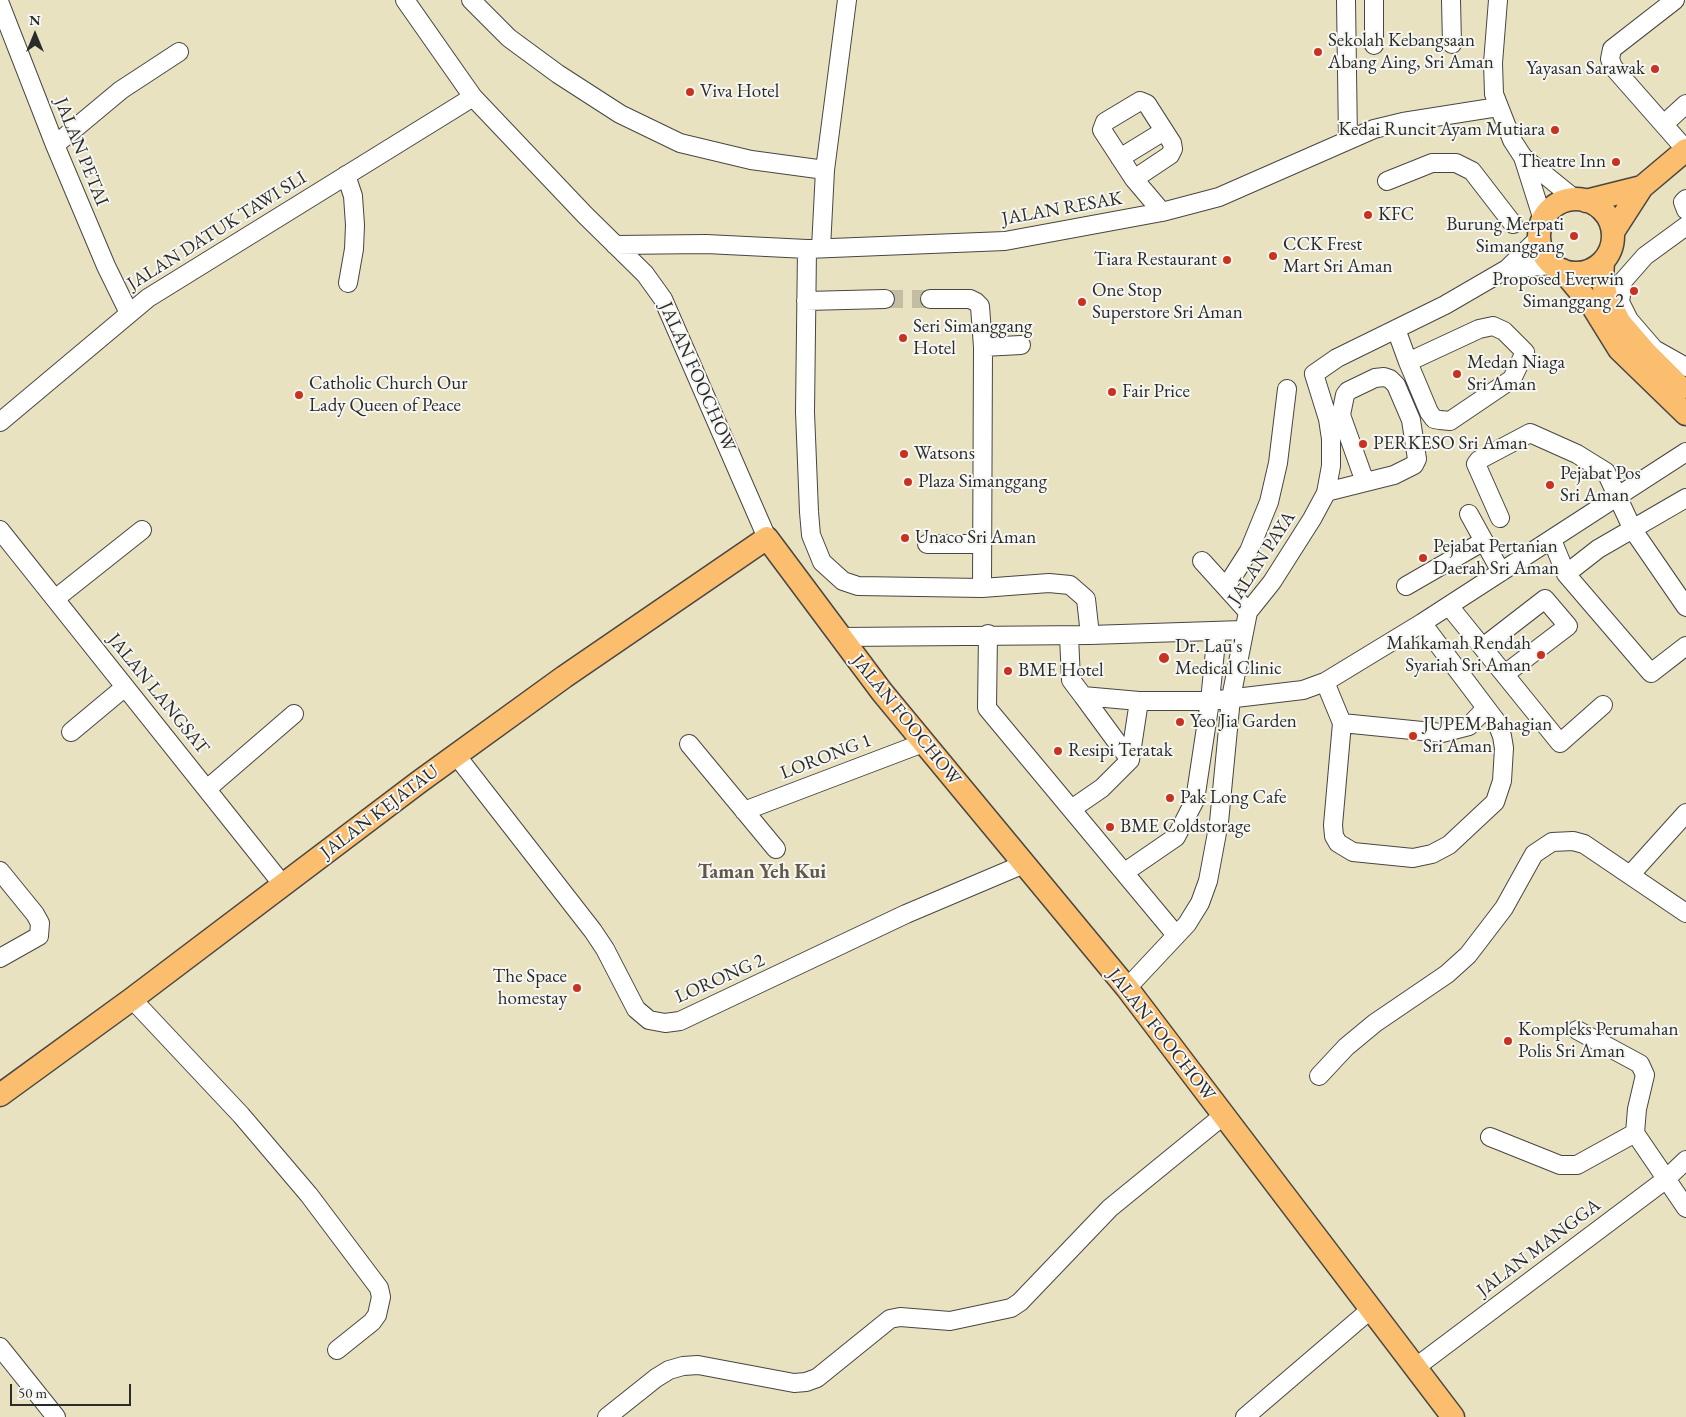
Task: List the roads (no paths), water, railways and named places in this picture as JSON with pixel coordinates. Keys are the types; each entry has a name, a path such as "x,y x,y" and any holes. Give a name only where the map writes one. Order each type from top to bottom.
{"main road":[{"path":"1613,232 1642,187 1686,150"},
{"path":"1642,187 1556,205 1541,229 1541,248 1593,307 1619,349 1686,414"},
{"path":"1581,200 1604,213 1613,232 1613,243 1603,262 1602,278 1606,296 1620,323 1645,352 1685,390"},
{"path":"1557,267 1584,272 1603,262"},
{"name":"JALAN FOOCHOW","path":"767,538 840,637 923,742 1128,988 1370,1310 1453,1417"},
{"name":"JALAN KEJATAU","path":"0,1095 132,999 564,676 767,538"}],"street":[{"name":"JALAN FOOCHOW","path":"405,0 473,97 645,274 663,299 767,538"},
{"path":"471,0 509,38 620,114 680,143 751,160 825,170"},
{"path":"847,0 806,301 805,412 808,512 812,535 822,562 843,581 858,586 982,588 1049,583 1070,585 1086,599 1090,635"},
{"path":"1346,0 1348,140"},
{"path":"1374,0 1374,46"},
{"path":"1451,0 1452,44"},
{"path":"1498,0 1492,63 1494,94 1512,140 1523,157 1541,229 1507,269"},
{"path":"1675,0 1612,49 1610,54 1613,67 1686,150"},
{"name":"JALAN PETAI","path":"0,4 55,146 106,266 129,313"},
{"path":"55,146 121,90 179,52"},
{"name":"JALAN DATUK TAWI SLI","path":"0,422 148,298 473,97"},
{"path":"1134,179 1172,152 1172,143 1144,101 1136,102 1104,122 1102,126 1103,134 1134,179 1162,212"},
{"path":"1664,124 1686,104"},
{"name":"JALAN RESAK","path":"615,245 706,244 814,249 1006,242 1162,212 1219,198 1374,129 1404,122 1498,107"},
{"path":"1120,158 1164,131"},
{"path":"1523,157 1581,200"},
{"path":"1387,181 1432,163 1456,163 1472,171 1513,224"},
{"path":"346,175 353,196 356,224 348,283"},
{"path":"1686,199 1683,202 1686,210"},
{"path":"1686,226 1645,256 1623,281 1620,302 1629,320 1654,350 1686,367"},
{"path":"1507,269 1557,267"},
{"name":"JALAN PAYA","path":"1128,988 1187,924 1200,903 1208,881 1221,803 1230,698 1248,612 1272,582 1312,520 1326,492 1331,466 1331,439 1335,417 1314,374 1337,358 1445,305 1507,269"},
{"path":"806,301 885,299"},
{"path":"930,299 970,299 980,306 983,347 982,588"},
{"path":"1396,329 1408,362 1429,412 1434,419 1450,420 1512,379 1525,352 1504,331 1493,326 1479,329 1408,362"},
{"path":"983,347 1021,345"},
{"path":"1326,492 1394,475 1414,465 1417,450 1410,420 1396,385 1384,377 1375,378 1348,391 1335,417 1365,482"},
{"path":"1226,587 1249,551 1269,502 1278,463 1287,389"},
{"path":"1500,518 1476,464 1478,460 1530,433 1577,454 1606,472 1633,530 1686,607"},
{"path":"1084,696 1139,702 1210,701 1259,697 1303,690 1325,682 1422,624 1686,452"},
{"path":"1566,574 1598,549 1685,502"},
{"path":"1469,514 1501,572"},
{"name":"JALAN LANGSAT","path":"0,530 283,885"},
{"path":"55,599 142,530"},
{"path":"1552,540 1566,574 1651,673 1686,646"},
{"path":"1406,586 1484,541"},
{"path":"927,544 982,544"},
{"path":"1202,561 1248,612"},
{"path":"1483,647 1545,599 1568,626 1505,674"},
{"path":"1449,606 1560,743 1604,705"},
{"path":"1325,682 1342,723 1334,836 1344,848 1353,852 1421,858 1448,845 1495,802 1502,781 1504,748 1496,721 1422,624"},
{"path":"840,637 988,634 1069,636 1244,630"},
{"path":"1125,872 1176,837 1195,800 1210,701 1217,631"},
{"path":"988,634 987,708 1073,808 1176,935"},
{"path":"1069,636 1071,680 1130,760"},
{"path":"71,732 125,687"},
{"path":"1073,808 1102,788 1130,760 1139,702"},
{"path":"1342,723 1442,733 1469,726 1486,708"},
{"path":"207,789 294,714"},
{"name":"LORONG 1","path":"744,811 923,742"},
{"path":"689,744 776,849"},
{"name":"LORONG 2","path":"456,755 601,943 636,1009 649,1020 665,1024 680,1021 906,914 1024,864"},
{"path":"1631,874 1686,813"},
{"path":"1319,1076 1346,1047 1375,1024 1447,974 1468,955 1504,908 1534,854 1543,846 1562,841 1584,844 1686,913"},
{"path":"0,871 35,914 40,924 39,936 0,958"},
{"path":"132,999 241,1115 303,1187 379,1288 380,1306 372,1322 337,1350"},
{"path":"1577,1030 1640,1064 1645,1075 1635,1133 1665,1180 1686,1208"},
{"path":"607,1417 656,1378 669,1370 683,1366 698,1365 794,1383 806,1382 817,1378 890,1320 900,1317 950,1320 1011,1308 1020,1302 1110,1208 1224,1115"},
{"path":"1490,1137 1560,1165 1577,1165 1635,1133"},
{"name":"JALAN MANGGA","path":"1416,1367 1665,1180 1686,1160"},
{"path":"1245,1417 1370,1310"},
{"path":"0,1347 56,1417"}],"tunnel":[{"path":"885,299 930,299"}],"place":[{"name":"Sekolah Kebangsaan Abang Aing, Sri Aman","path":"1318,52"},
{"name":"Yayasan Sarawak","path":"1655,69"},
{"name":"Viva Hotel","path":"690,92"},
{"name":"Kedai Runcit Ayam Mutiara","path":"1555,130"},
{"name":"Theatre Inn","path":"1616,162"},
{"name":"KFC","path":"1368,215"},
{"name":"Burung Merpati Simanggang","path":"1574,236"},
{"name":"CCK Frest Mart Sri Aman","path":"1273,256"},
{"name":"Tiara Restaurant","path":"1227,260"},
{"name":"Proposed Everwin Simanggang 2","path":"1634,291"},
{"name":"One Stop Superstore Sri Aman","path":"1082,302"},
{"name":"Seri Simanggang Hotel","path":"903,338"},
{"name":"Medan Niaga Sri Aman","path":"1457,374"},
{"name":"Fair Price","path":"1112,392"},
{"name":"Catholic Church Our Lady Queen of Peace","path":"299,395"},
{"name":"PERKESO Sri Aman","path":"1363,444"},
{"name":"Watsons","path":"904,454"},
{"name":"Plaza Simanggang","path":"908,482"},
{"name":"Pejabat Pos Sri Aman","path":"1550,485"},
{"name":"Unaco Sri Aman","path":"905,538"},
{"name":"Pejabat Pertanian Daerah Sri Aman","path":"1423,558"},
{"name":"Mahkamah Rendah Syariah Sri Aman","path":"1541,655"},
{"name":"Dr. Lau's Medical Clinic","path":"1164,658"},
{"name":"BME Hotel","path":"1008,671"},
{"name":"Yeo Jia Garden","path":"1180,722"},
{"name":"JUPEM Bahagian Sri Aman","path":"1413,736"},
{"name":"Resipi Teratak","path":"1058,751"},
{"name":"Pak Long Cafe","path":"1170,798"},
{"name":"BME Coldstorage","path":"1110,827"},
{"name":"The Space homestay","path":"577,988"},
{"name":"Kompleks Perumahan Polis Sri Aman","path":"1508,1041"}],"district":[{"name":"Taman Yeh Kui","path":"762,873"}]}
